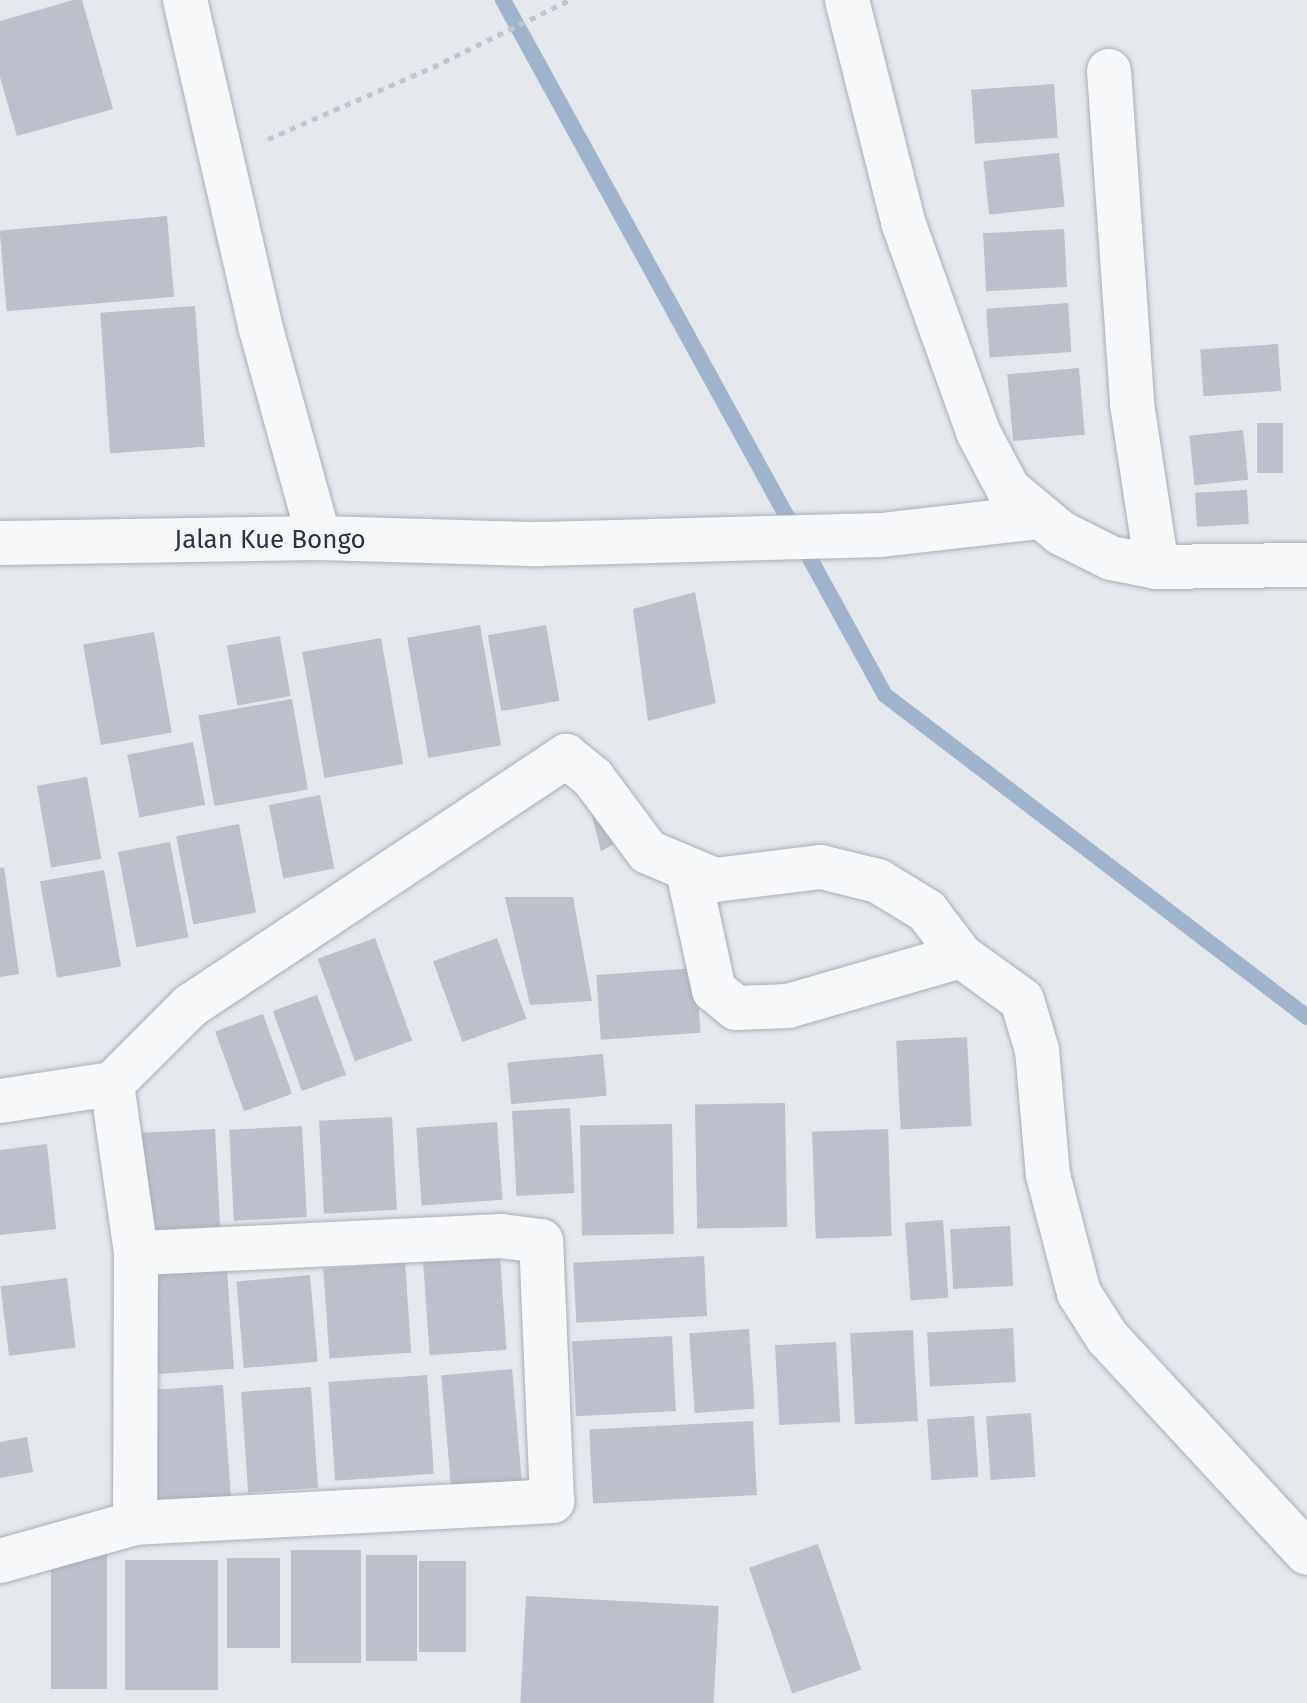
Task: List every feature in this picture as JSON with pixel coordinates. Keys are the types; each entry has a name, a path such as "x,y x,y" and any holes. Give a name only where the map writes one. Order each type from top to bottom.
{"street":[{"path":"185,0 218,155 319,538"},
{"path":"847,0 903,222 978,432 1008,489 1038,517 1111,558 1157,567 1307,565"},
{"path":"1109,71 1132,404 1157,567"},
{"name":"Jalan Kue Bongo","path":"0,543 319,538 539,544 881,535 1038,517"},
{"path":"0,1101 112,1084 190,1006 566,756 593,778 648,852 715,880 821,867 878,881 927,911 961,956 1022,1000 1037,1050 1048,1175 1079,1293 1089,1311 1252,1498 1307,1553"},
{"path":"688,871 714,990 736,1008 788,1006 961,956"},
{"path":"112,1084 136,1253 135,1523"},
{"path":"0,1561 135,1523 537,1506 555,1495 541,1241 501,1236 136,1253"}],"path":[{"path":"218,155 260,142 433,67 569,0"}],"building":[{"path":"82,0 113,109 17,136 0,77 0,21"},
{"path":"1054,84 1058,138 975,144 971,90"},
{"path":"1059,153 1065,207 989,215 983,161"},
{"path":"167,216 174,297 7,311 0,231"},
{"path":"1064,229 1067,287 986,291 983,233"},
{"path":"1068,303 1071,352 990,358 986,309"},
{"path":"195,306 205,447 110,453 100,313"},
{"path":"1278,344 1281,391 1203,396 1200,349"},
{"path":"1079,368 1085,435 1013,441 1007,374"},
{"path":"1257,423 1283,423 1283,473 1257,473"},
{"path":"1243,430 1248,480 1195,485 1189,436"},
{"path":"1247,490 1249,524 1197,527 1195,493"},
{"path":"695,592 716,703 648,721 633,609"},
{"path":"480,625 501,745 428,758 407,638"},
{"path":"546,625 559,701 501,711 488,635"},
{"path":"154,632 172,732 101,745 83,645"},
{"path":"280,636 291,696 237,705 227,645"},
{"path":"381,638 403,764 324,778 302,652"},
{"path":"292,699 308,790 214,806 198,715"},
{"path":"193,742 205,805 139,818 127,755"},
{"path":"87,777 101,859 51,868 37,786"},
{"path":"586,793 622,840 601,851"},
{"path":"320,795 334,869 283,879 269,805"},
{"path":"239,824 256,912 193,925 176,836"},
{"path":"170,842 189,937 136,947 118,852"},
{"path":"4,867 19,974 0,977 0,868"},
{"path":"104,870 121,967 57,978 40,881"},
{"path":"505,897 573,897 592,1001 530,1005"},
{"path":"375,938 412,1040 355,1061 318,959"},
{"path":"497,938 526,1019 463,1042 433,961"},
{"path":"696,968 701,1033 601,1040 596,975"},
{"path":"317,995 346,1075 302,1091 273,1011"},
{"path":"263,1014 292,1094 244,1111 215,1031"},
{"path":"967,1037 972,1126 901,1130 896,1041"},
{"path":"603,1054 607,1096 511,1104 507,1062"},
{"path":"785,1103 787,1227 697,1229 695,1105"},
{"path":"570,1108 574,1193 517,1196 512,1111"},
{"path":"392,1117 397,1210 324,1214 319,1121"},
{"path":"497,1122 502,1200 422,1205 416,1128"},
{"path":"672,1124 674,1234 582,1236 580,1126"},
{"path":"302,1126 307,1217 234,1221 229,1130"},
{"path":"215,1129 220,1227 135,1231 130,1133"},
{"path":"888,1129 892,1236 816,1239 812,1132"},
{"path":"47,1144 56,1229 0,1235 0,1150"},
{"path":"943,1220 948,1298 911,1300 905,1223"},
{"path":"1010,1226 1013,1286 953,1289 950,1229"},
{"path":"704,1256 707,1316 576,1323 573,1263"},
{"path":"500,1257 506,1350 430,1355 423,1262"},
{"path":"405,1263 411,1353 329,1359 323,1269"},
{"path":"227,1270 234,1369 143,1375 136,1276"},
{"path":"310,1275 318,1362 244,1368 236,1281"},
{"path":"67,1278 76,1347 9,1356 0,1286"},
{"path":"1013,1328 1016,1382 930,1386 927,1333"},
{"path":"749,1329 755,1409 695,1413 689,1333"},
{"path":"913,1330 918,1421 855,1424 850,1333"},
{"path":"672,1336 676,1411 576,1416 572,1341"},
{"path":"836,1342 840,1422 779,1425 775,1345"},
{"path":"512,1369 522,1482 451,1488 441,1375"},
{"path":"427,1375 434,1474 335,1481 328,1382"},
{"path":"223,1385 231,1500 144,1506 136,1391"},
{"path":"311,1387 318,1488 248,1493 241,1392"},
{"path":"1031,1413 1035,1477 991,1480 986,1416"},
{"path":"974,1416 978,1477 931,1480 927,1419"},
{"path":"753,1421 757,1495 593,1503 589,1430"},
{"path":"27,1437 33,1472 0,1478 0,1442"},
{"path":"818,1544 861,1670 792,1694 749,1568"},
{"path":"291,1550 361,1550 361,1663 291,1663"},
{"path":"51,1552 107,1552 107,1689 51,1689"},
{"path":"366,1555 417,1555 417,1661 366,1661"},
{"path":"227,1558 280,1558 280,1648 227,1648"},
{"path":"125,1560 218,1560 218,1690 125,1690"},
{"path":"419,1561 466,1561 466,1652 419,1652"},
{"path":"526,1596 719,1606 714,1703 520,1703"}],"waterway":[{"path":"503,0 885,695 1307,1017"}]}
